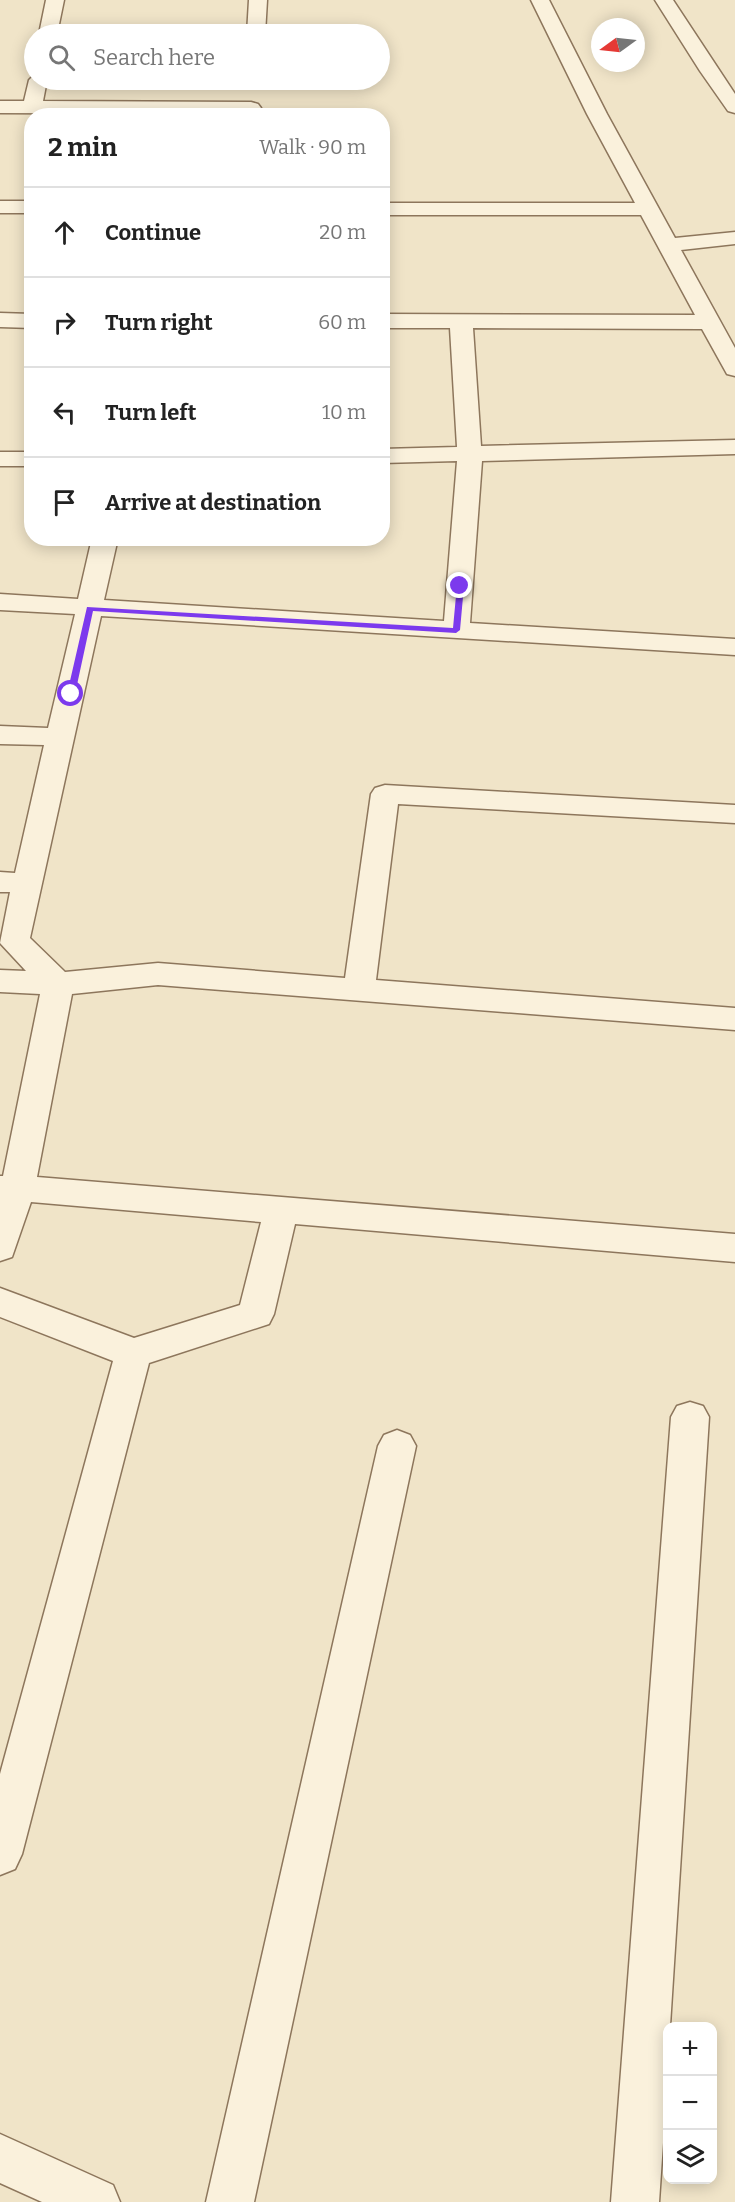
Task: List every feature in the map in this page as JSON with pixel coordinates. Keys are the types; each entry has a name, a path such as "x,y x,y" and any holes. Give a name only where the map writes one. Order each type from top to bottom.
{"street":[{"path":"50,24 55,0"},
{"path":"257,24 258,0"},
{"path":"540,0 597,114 735,369"},
{"path":"664,0 735,107"},
{"path":"32,107 36,90"},
{"path":"0,107 252,104"},
{"path":"0,207 24,207"},
{"path":"390,209 648,209"},
{"path":"668,244 735,238"},
{"path":"0,320 24,321"},
{"path":"390,321 710,322"},
{"path":"456,630 470,455 461,321"},
{"path":"390,456 735,447"},
{"path":"0,459 24,459"},
{"path":"58,984 14,941 14,882 61,737 103,546"},
{"path":"0,602 735,647"},
{"path":"0,735 61,737"},
{"path":"359,990 385,794 735,814"},
{"path":"0,981 58,984 158,974 735,1019"},
{"path":"0,1247 9,1188 58,984"},
{"path":"9,1188 735,1248"},
{"path":"0,1302 133,1353 256,1314 281,1210"},
{"path":"0,1854 133,1353"},
{"path":"635,2202 690,1417"},
{"path":"230,2202 397,1446"},
{"path":"0,2157 96,2202"}],"route":[{"path":"71,694 90,608 456,630 460,586"}]}
